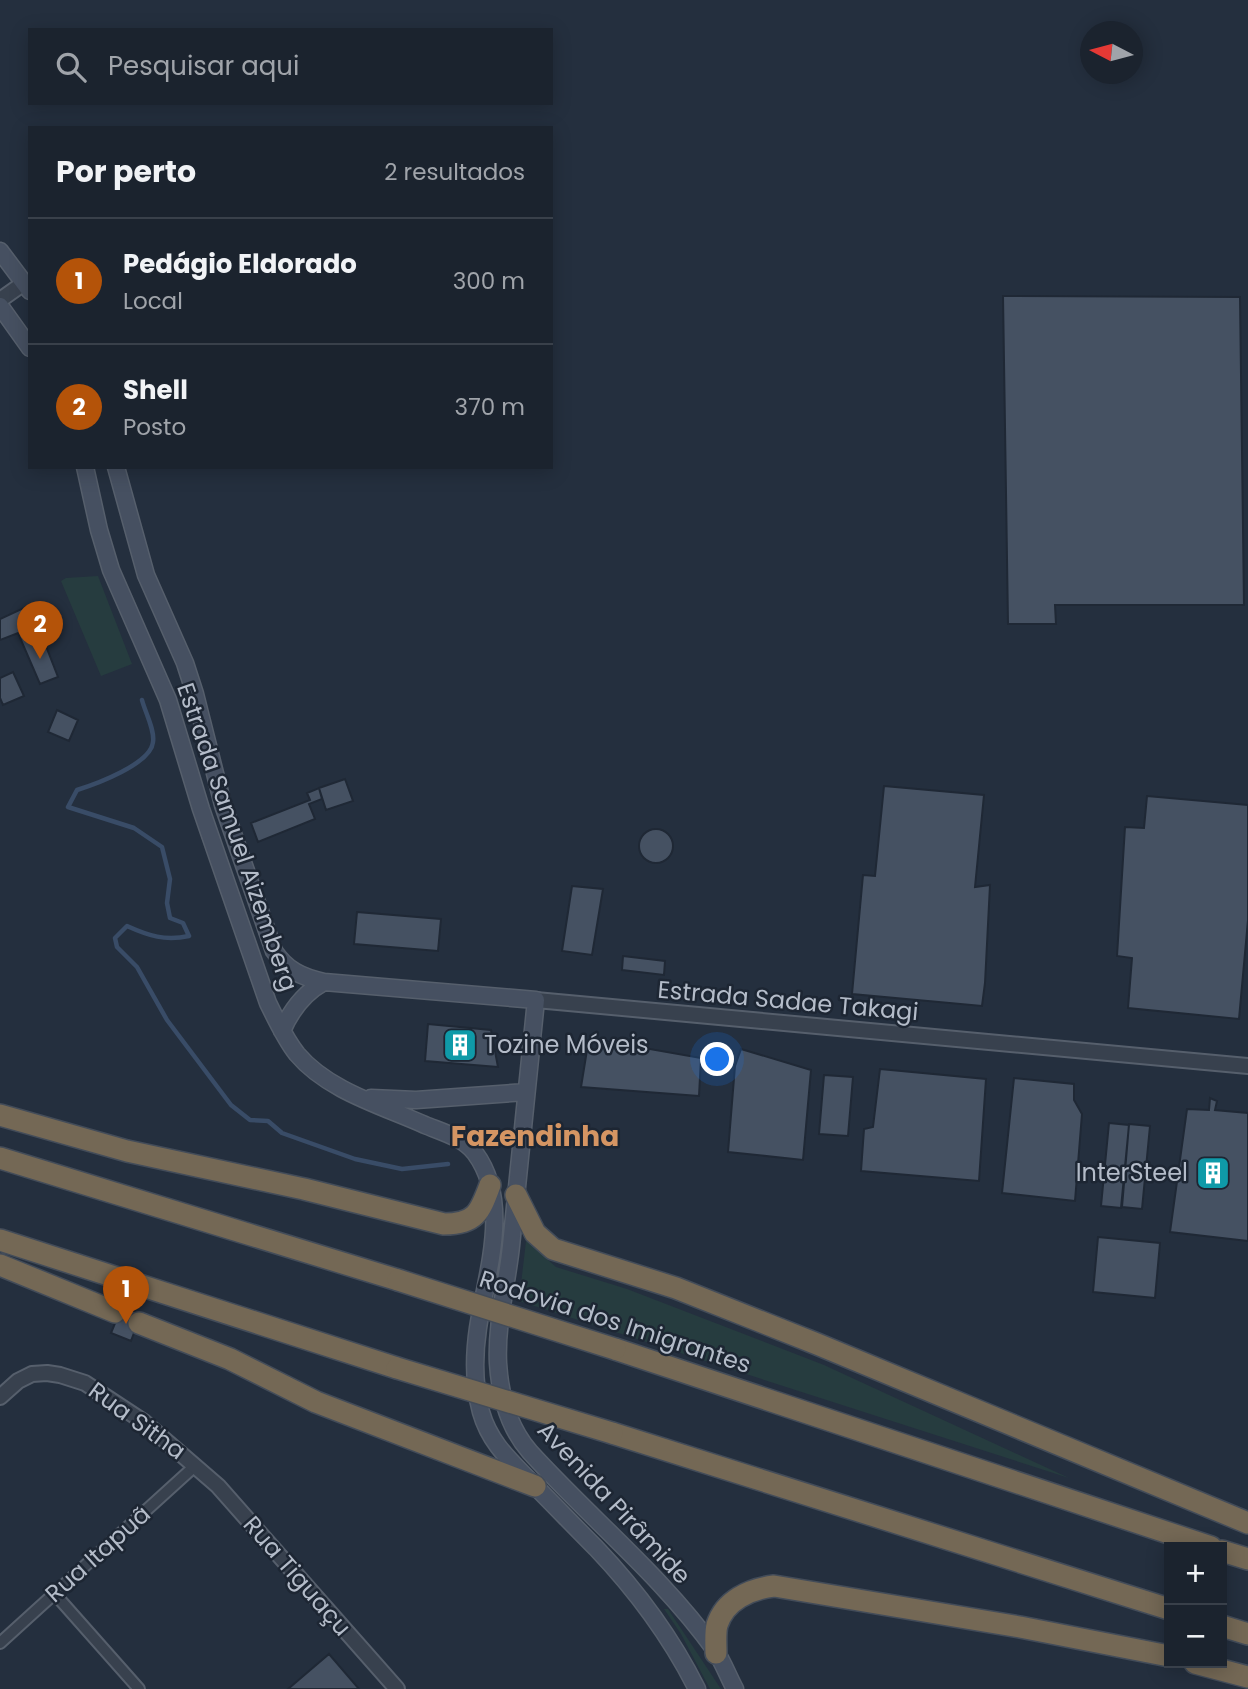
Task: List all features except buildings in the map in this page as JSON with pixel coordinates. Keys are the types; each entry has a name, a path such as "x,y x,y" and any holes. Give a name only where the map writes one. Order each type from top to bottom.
{"highway":[{"path":"0,1115 127,1151 304,1189 444,1224 457,1224 475,1217 490,1185"},
{"name":"Rodovia dos Imigrantes","path":"0,1158 615,1349 1196,1542"},
{"path":"516,1195 535,1233 553,1249 676,1288 1248,1523"},
{"path":"0,1240 397,1368 1164,1607"},
{"path":"0,1265 114,1312"},
{"path":"139,1323 230,1359 316,1402 536,1486"},
{"path":"1227,1553 1248,1559"},
{"path":"716,1653 716,1627 722,1614 741,1595 757,1588 774,1586 1007,1625 1164,1655"},
{"path":"1227,1628 1248,1634"},
{"path":"1214,1668 1248,1677"}],"main road":[{"path":"0,251 27,287"},
{"path":"0,306 28,345"},
{"name":"Estrada Samuel Aizemberg","path":"85,469 111,570 168,700 218,859 268,1003 282,1031 298,1055 313,1070 362,1097 449,1135"},
{"name":"Estrada Samuel Aizemberg","path":"117,469 146,575 185,663 205,729 223,804 274,951 293,972 324,982"},
{"path":"282,1031 299,1002 324,982"},
{"name":"Estrada Sadae Takagi","path":"324,982 536,1000"},
{"name":"Avenida Pirâmide","path":"536,1000 509,1269 498,1345 508,1415 521,1442 629,1550 679,1605 716,1653 735,1689"},
{"path":"362,1097 416,1100 526,1092"},
{"name":"Avenida Pirâmide","path":"449,1135 468,1146 475,1154 490,1185 493,1224 477,1331 476,1385 481,1411 495,1444 505,1458 536,1486 634,1591 675,1648 697,1689"}],"street":[{"path":"0,300 27,287"},
{"name":"Estrada Sadae Takagi","path":"536,1000 1248,1066"},
{"name":"Rua Sitha","path":"0,1397 18,1381 32,1374 47,1373 75,1378 144,1422 197,1465"},
{"name":"Rua Itapuã","path":"0,1643 197,1465"},
{"name":"Rua Tiguaçu","path":"197,1465 397,1689"},
{"path":"54,1593 139,1689"}],"green space":[{"path":"98,576 132,664 101,676 61,581 66,578"},
{"path":"526,1241 556,1267 627,1289 824,1365 1069,1478 519,1301"},
{"path":"664,1609 668,1609 721,1689 710,1689 681,1634"}],"waterway":[{"path":"142,700 153,732 150,750 143,758 121,772 77,790 68,807 134,828 162,847 170,879 167,903 170,918 183,923 189,936 157,937 127,926 115,938 117,947 137,967 167,1020 231,1105 250,1120 268,1121 282,1133 355,1159 402,1169 448,1164"}],"place":[{"name":"Shell","path":"40,659"},
{"name":"Tozine Móveis","path":"460,1045"},
{"name":"InterSteel","path":"1213,1173"},
{"name":"Pedágio Eldorado","path":"126,1324"}],"district":[{"name":"Fazendinha","path":"535,1136"}]}
